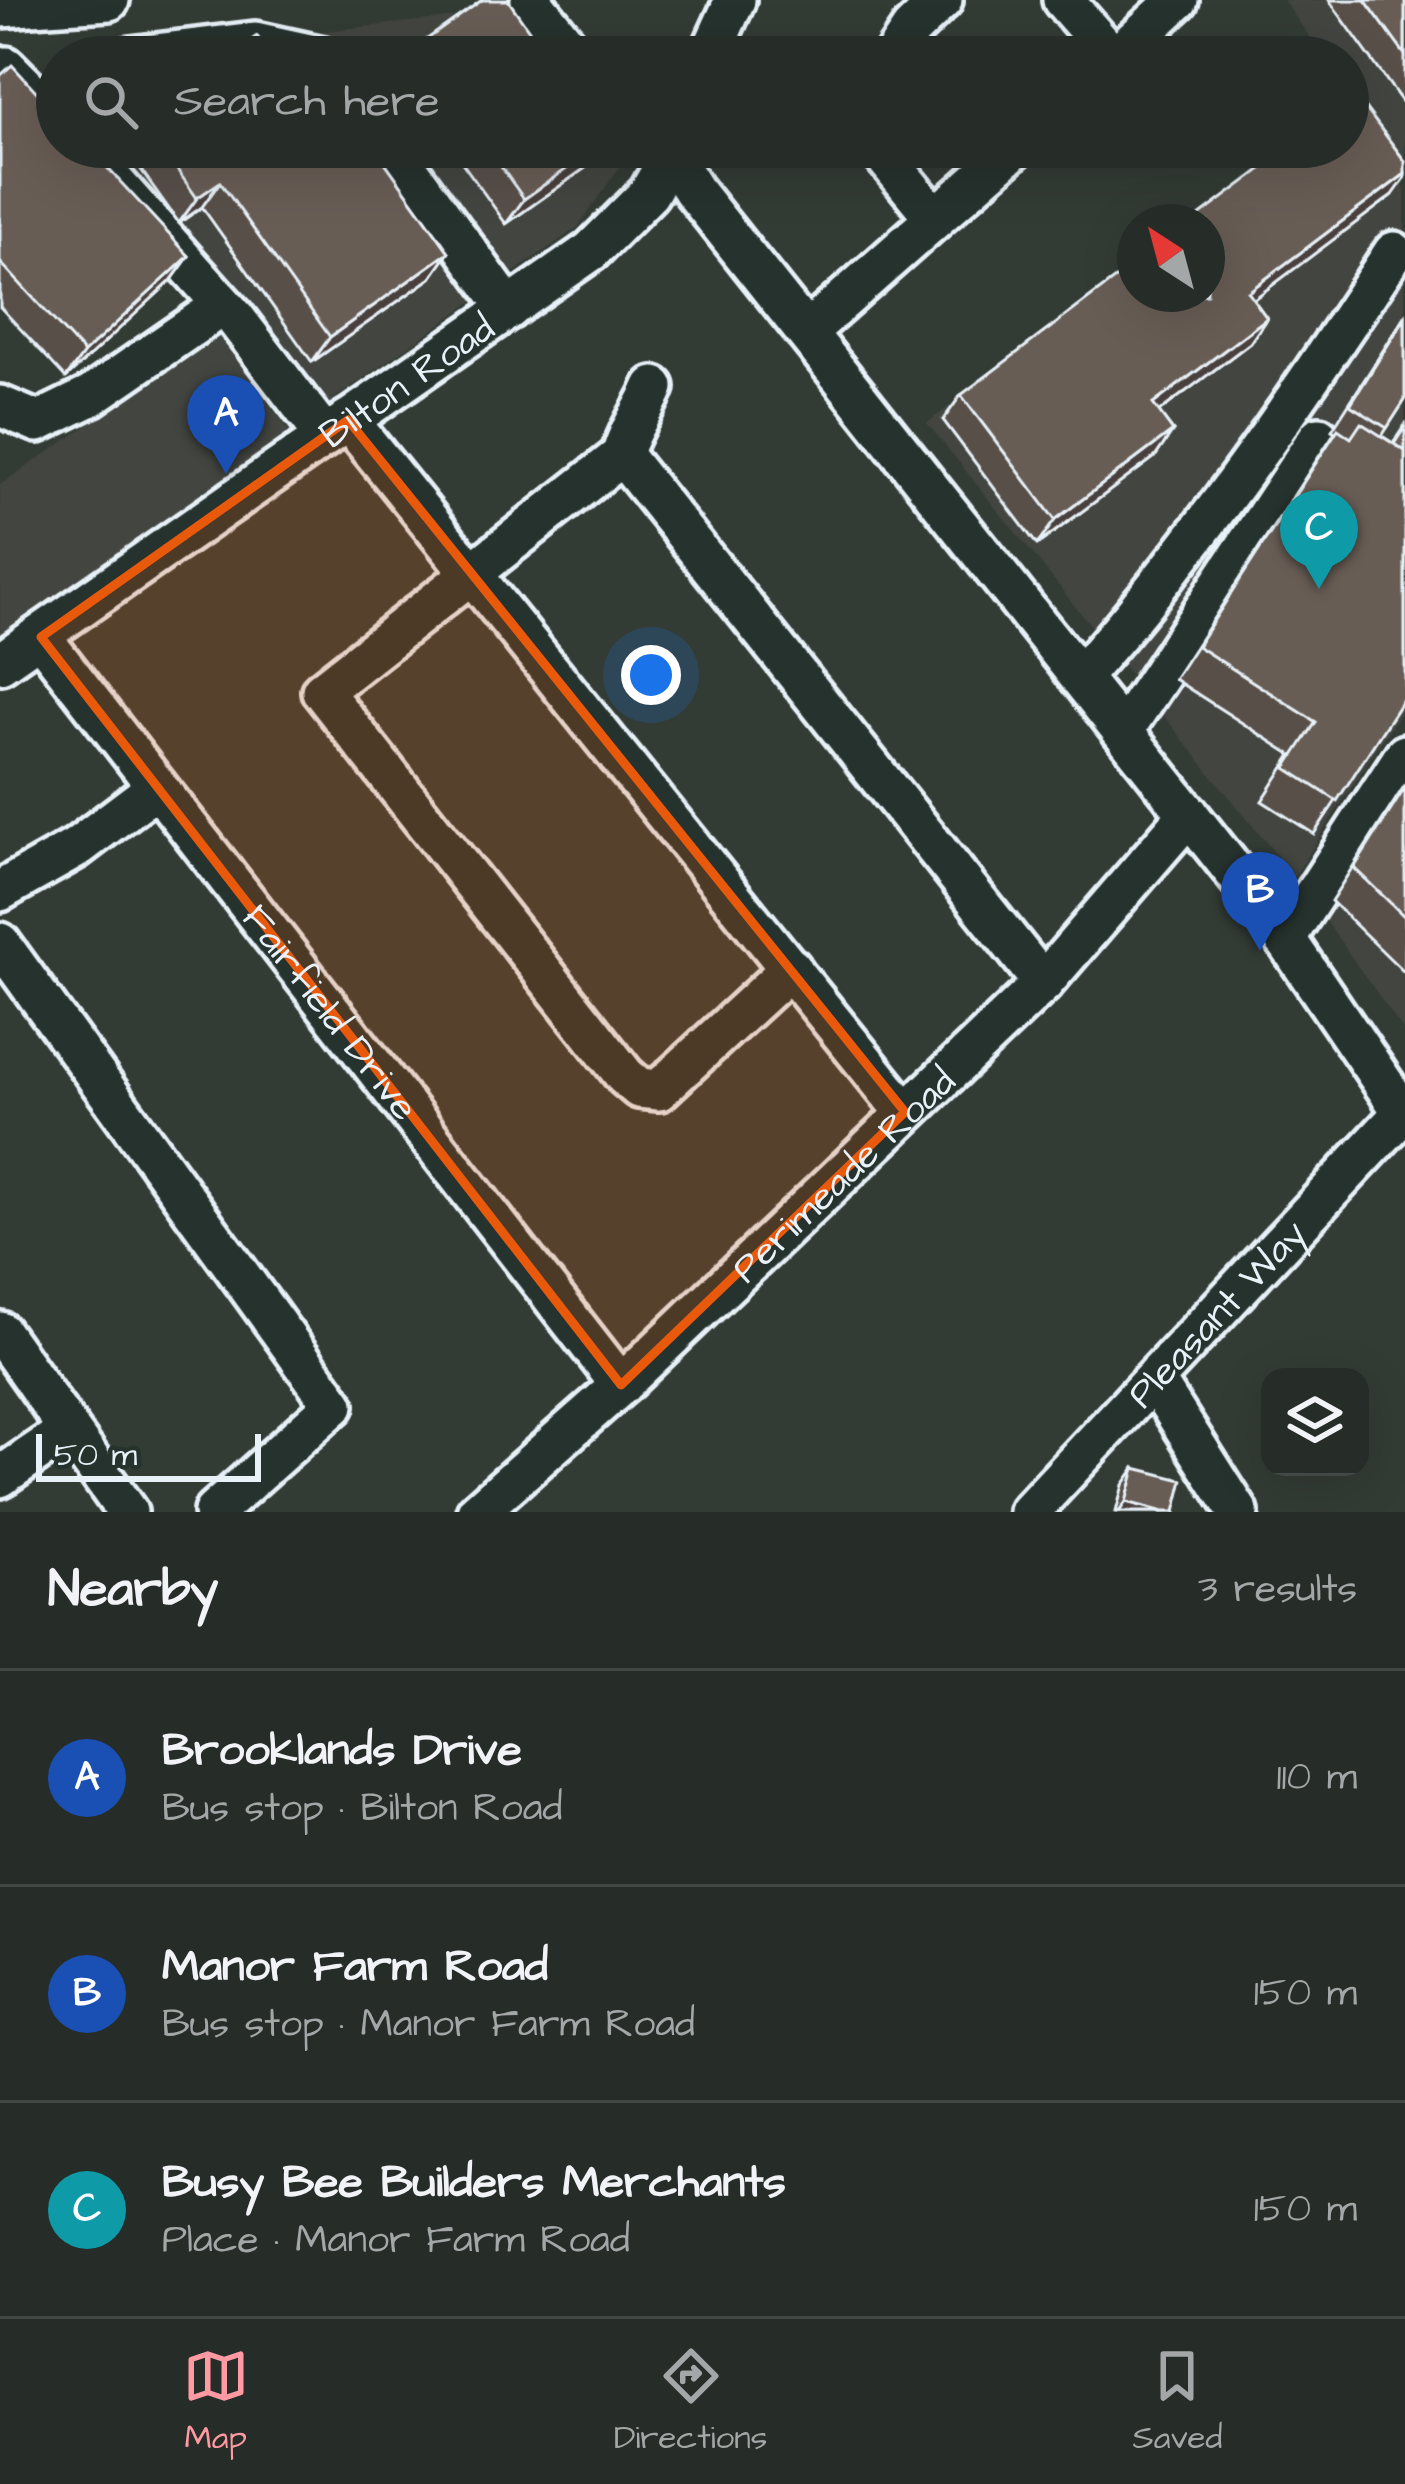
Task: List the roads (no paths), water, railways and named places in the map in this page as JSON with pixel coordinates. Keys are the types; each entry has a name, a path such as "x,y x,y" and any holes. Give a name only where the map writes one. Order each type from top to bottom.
{"street":[{"path":"0,8 109,0"},
{"path":"531,0 559,36"},
{"path":"719,36 735,0"},
{"path":"907,36 942,0"},
{"path":"1063,0 1095,36"},
{"path":"1138,36 1178,0"},
{"path":"0,68 6,67 36,97"},
{"path":"102,168 471,571 905,1112"},
{"path":"407,168 509,309"},
{"name":"Bilton Road","path":"0,663 591,251 649,193 662,168"},
{"path":"681,168 693,190 1285,939 1404,1114"},
{"path":"894,168 935,218"},
{"path":"808,331 992,168"},
{"path":"1080,676 1124,628 1264,443 1394,252"},
{"path":"0,406 38,422 91,396 223,304"},
{"path":"653,387 622,454 322,691 639,1088 659,1090 791,968"},
{"path":"1123,731 1319,436"},
{"path":"622,454 1043,983"},
{"name":"Fairfield Drive","path":"41,638 621,1384"},
{"path":"1285,939 1405,755"},
{"path":"0,891 76,848 157,787"},
{"name":"Perimeade Road","path":"477,1512 621,1384 1043,983 1189,814"},
{"path":"0,944 334,1405 214,1512"},
{"name":"Pleasant Way","path":"1029,1512 1404,1114"},
{"path":"0,1332 127,1512"},
{"path":"1155,1381 1238,1512"},
{"path":"0,1478 69,1430"}],"place":[{"name":"Brooklands Drive","path":"226,474"},
{"name":"Busy Bee Builders Merchants","path":"1319,589"},
{"name":"Manor Farm Road","path":"1260,951"}]}
